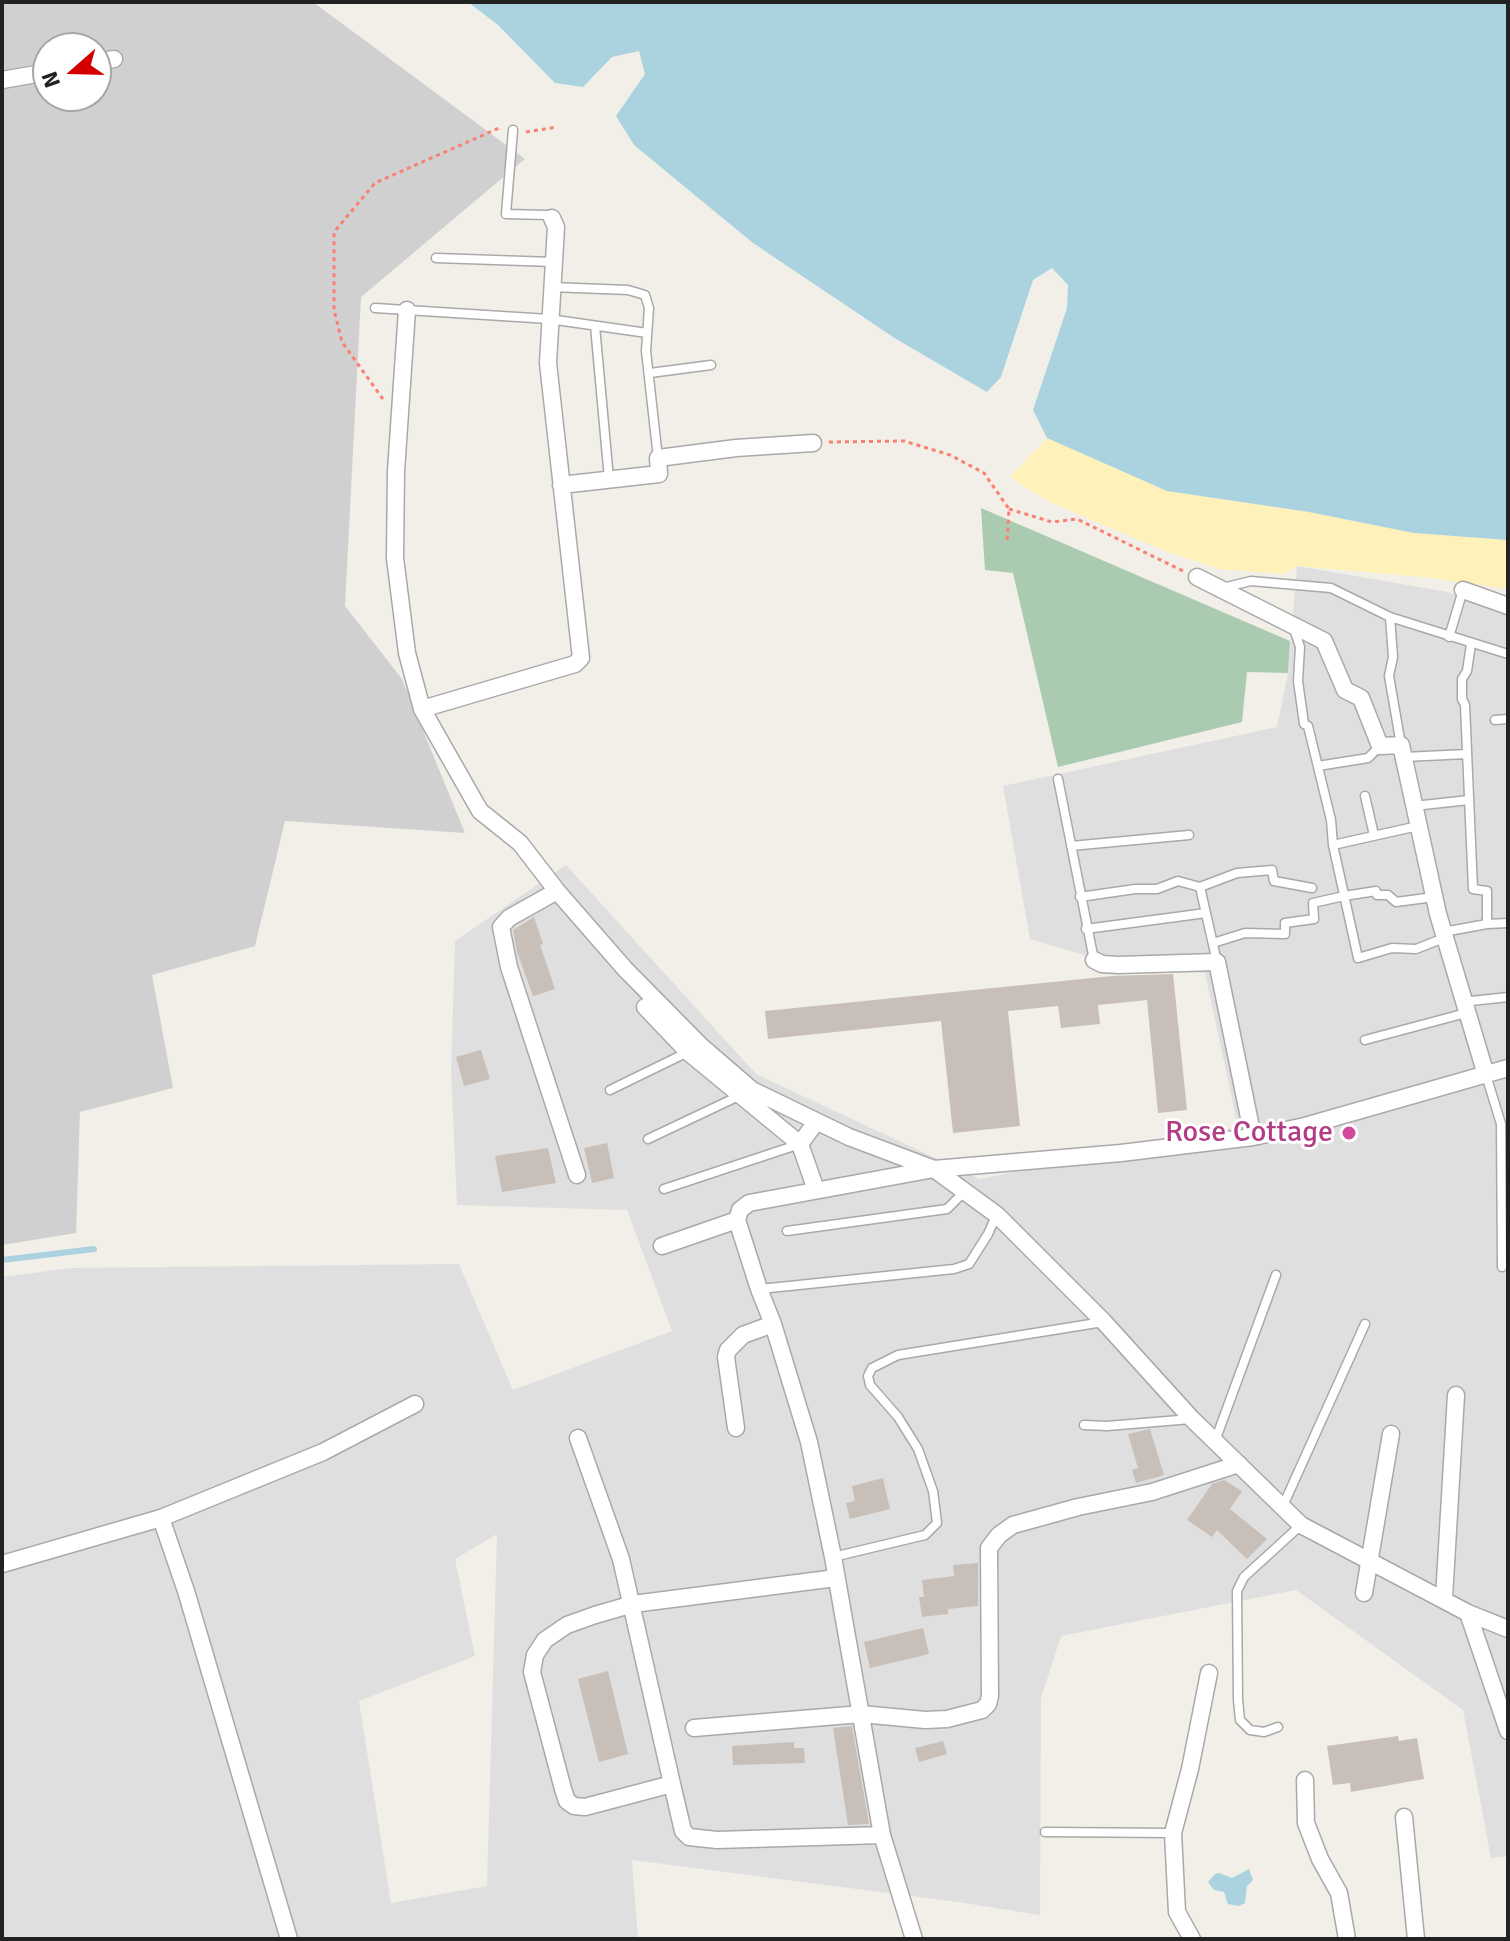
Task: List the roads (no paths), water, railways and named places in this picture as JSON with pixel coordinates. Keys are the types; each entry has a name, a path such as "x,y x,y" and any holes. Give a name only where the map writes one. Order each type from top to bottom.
{"street":[{"path":"2,80 32,75"},
{"path":"422,709 579,662 581,653 548,363 556,227 552,218"},
{"path":"407,310 395,558 407,653 422,709 480,811 520,843 557,891 694,1049"},
{"path":"561,485 659,474 658,458 736,448 813,443"},
{"path":"1197,577 1324,641 1345,690 1361,698 1380,746 1402,751 1443,935 1486,1075"},
{"path":"1463,590 1508,606"},
{"path":"557,891 509,918 501,927 509,967 577,1175"},
{"path":"1094,960 1118,965 1217,962 1253,1137"},
{"path":"645,1007 746,1093 800,1144 816,1190"},
{"path":"914,1939 882,1835 833,1557 809,1442 737,1220 740,1210 749,1203 934,1169 1121,1153 1253,1137 1305,1126 1508,1068"},
{"path":"746,1093 934,1169 997,1215 1104,1322 1191,1418 1301,1525 1468,1613 1508,1629"},
{"path":"800,1144 816,1122"},
{"path":"662,1246 737,1220"},
{"path":"736,1428 726,1357 728,1350 743,1335 773,1324"},
{"path":"1444,1598 1456,1395"},
{"path":"2,1564 161,1518 323,1452 415,1404"},
{"path":"1364,1593 1391,1434"},
{"path":"578,1438 612,1532 633,1604 683,1831 689,1837 717,1840 882,1835"},
{"path":"694,1728 861,1714 947,1719 982,1710 988,1704 989,1548 999,1535 1013,1525 1078,1507 1152,1492 1239,1464"},
{"path":"161,1518 186,1591 289,1939"},
{"path":"672,1784 585,1807 574,1806 567,1801 532,1672 535,1655 545,1640 567,1625 633,1604 836,1578"},
{"path":"1468,1613 1508,1731"},
{"path":"1192,1939 1177,1912 1173,1833 1190,1769 1209,1673"},
{"path":"1305,1780 1306,1823 1320,1859 1339,1893 1347,1939"},
{"path":"1404,1817 1416,1939"}],"lane":[{"path":"513,130 506,214 548,215 552,218"},
{"path":"436,258 553,262"},
{"path":"551,287 628,290 645,295 649,308 647,333 658,458"},
{"path":"375,308 549,319 647,333"},
{"path":"595,326 609,479"},
{"path":"650,373 711,365"},
{"path":"1221,589 1251,581 1331,588 1390,617 1508,654"},
{"path":"1449,637 1463,590"},
{"path":"1390,617 1393,657 1389,676 1402,751 1467,754"},
{"path":"1293,625 1300,647 1298,681 1304,724 1308,726 1331,820 1333,845 1358,958 1392,948 1416,949 1443,935 1487,924 1508,923"},
{"path":"1471,644 1467,671 1462,679 1473,889 1487,891 1487,924"},
{"path":"1495,720 1508,719"},
{"path":"1318,766 1368,758 1380,746"},
{"path":"1058,779 1094,960"},
{"path":"1365,796 1374,835"},
{"path":"1414,807 1469,800"},
{"path":"1333,845 1418,826"},
{"path":"1071,846 1189,835"},
{"path":"1080,897 1157,889 1178,881 1200,887 1237,873 1272,870 1274,881 1312,888"},
{"path":"1200,887 1217,962"},
{"path":"1213,943 1245,933 1285,934 1285,923 1314,919 1313,903 1344,896 1376,891 1377,895 1388,895 1396,902 1434,897"},
{"path":"1086,929 1206,913"},
{"path":"1365,1040 1464,1007 1508,997"},
{"path":"610,1090 694,1049"},
{"path":"1486,1075 1501,1124 1505,1243 1502,1267"},
{"path":"648,1139 746,1093"},
{"path":"664,1189 800,1144"},
{"path":"787,1231 947,1209 964,1192"},
{"path":"759,1289 954,1269 969,1264 997,1215"},
{"path":"1215,1442 1276,1275"},
{"path":"833,1557 925,1535 937,1523 933,1491 918,1449 898,1417 870,1385 868,1376 872,1368 898,1355 1104,1322"},
{"path":"1282,1509 1365,1324"},
{"path":"1084,1425 1107,1426 1191,1418"},
{"path":"1278,1727 1264,1732 1250,1730 1240,1720 1237,1591 1244,1577 1301,1525"},
{"path":"1045,1832 1173,1833"}],"water":[{"path":"468,2 1508,2 1508,540 1414,533 1309,512 1167,491 1047,438 1033,410 1067,308 1068,285 1052,268 1033,280 1001,377 987,392 896,339 753,243 634,145 616,116 645,74 639,51 612,57 583,87 555,83 498,25"},
{"path":"1249,1869 1253,1880 1247,1886 1245,1903 1239,1906 1228,1904 1224,1892 1214,1890 1208,1882 1215,1874 1232,1878"}],"waterway":[{"path":"2,1260 94,1249"}],"place":[{"name":"Rose Cottage","path":"1349,1133"}]}
